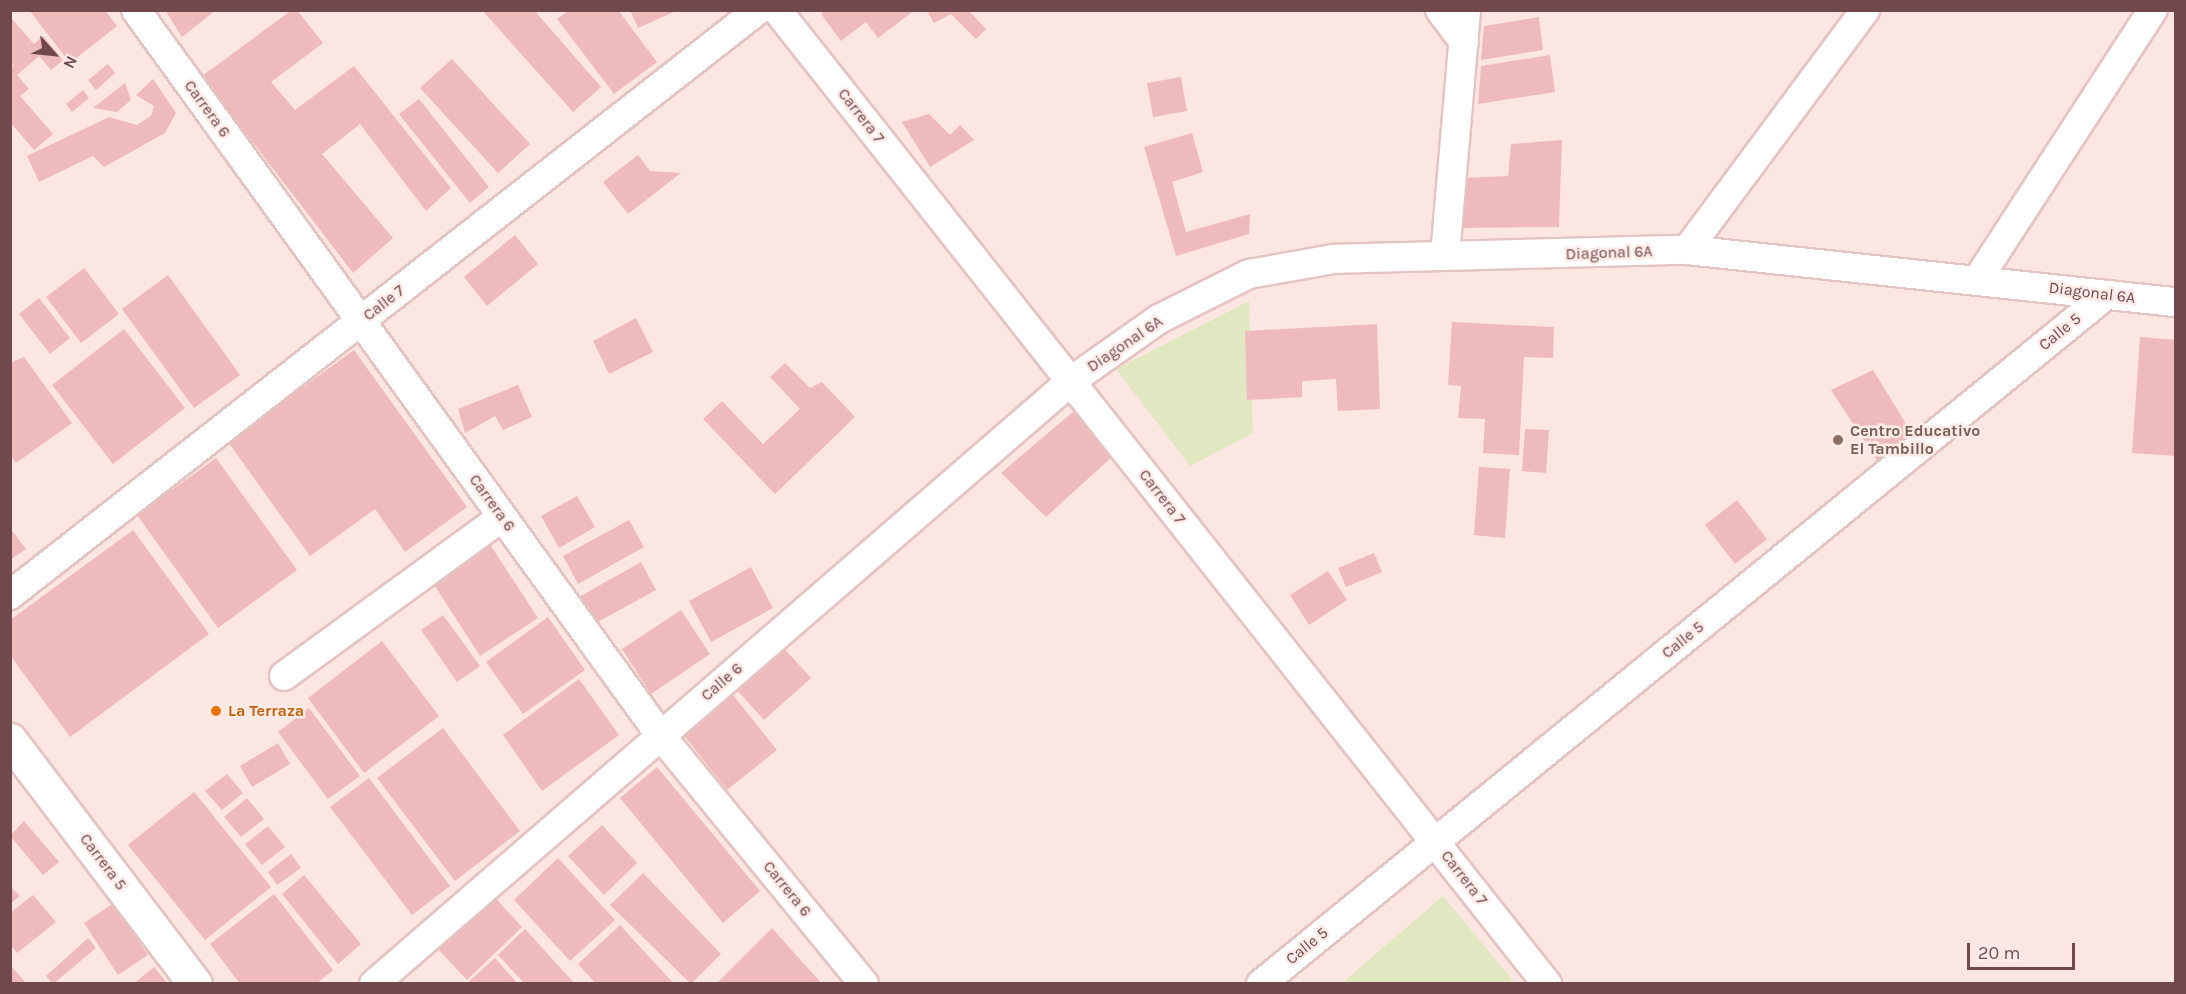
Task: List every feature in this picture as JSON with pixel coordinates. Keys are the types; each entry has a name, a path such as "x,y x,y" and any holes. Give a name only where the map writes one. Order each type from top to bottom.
{"main road":[{"name":"Carrera 5","path":"10,740 195,984"}],"street":[{"name":"Carrera 6","path":"136,10 661,736 864,984"},
{"name":"Calle 7","path":"10,595 758,10"},
{"name":"Carrera 7","path":"777,10 1547,984"},
{"path":"1440,10 1464,42"},
{"path":"1445,256 1466,10"},
{"path":"1687,250 1865,10"},
{"path":"1978,279 2153,10"},
{"name":"Diagonal 6A","path":"1071,381 1159,320 1249,274 1333,259 1687,250 1978,279 2175,302"},
{"name":"Calle 5","path":"1261,984 2106,295"},
{"name":"Calle 6","path":"374,984 1071,381"},
{"path":"284,676 502,517"}],"green space":[{"path":"1249,301 1253,433 1190,466 1116,369"},
{"path":"1443,896 1515,983 1342,983"}],"building":[{"path":"29,10 105,10 117,26 70,63"},
{"path":"165,10 216,10 182,37"},
{"path":"292,10 297,10 323,43 271,82 295,110 354,66 451,188 426,211 360,124 322,154 393,238 353,273 202,76"},
{"path":"482,10 534,10 601,87 573,112"},
{"path":"569,10 618,10 657,62 614,94 557,19"},
{"path":"630,10 673,10 674,12 638,28"},
{"path":"825,10 915,10 878,38 866,22 841,41 821,14"},
{"path":"933,10 968,10 986,29 976,39 951,14 934,23 928,13"},
{"path":"10,17 34,44 43,36 63,60 51,70 39,56 17,75 29,89 20,96 53,134 34,150 10,122 10,69 14,66 10,61"},
{"path":"1539,17 1543,50 1481,60 1484,26"},
{"path":"1550,55 1555,92 1478,104 1481,66"},
{"path":"452,59 530,144 498,173 420,88"},
{"path":"108,64 115,73 96,90 88,80"},
{"path":"1181,77 1187,111 1153,117 1147,83"},
{"path":"153,79 176,113 165,133 104,167 93,156 39,182 27,156 109,117 137,125 151,116 154,106 136,95"},
{"path":"125,83 131,100 117,112 93,108"},
{"path":"83,90 89,98 72,112 66,104"},
{"path":"419,99 489,187 470,203 399,114"},
{"path":"929,114 950,135 960,125 974,140 930,167 902,122"},
{"path":"1192,133 1203,172 1172,182 1186,232 1250,214 1249,234 1176,256 1144,147"},
{"path":"1562,140 1559,227 1458,228 1462,178 1508,176 1511,144"},
{"path":"638,155 650,171 681,173 628,214 603,182"},
{"path":"515,235 538,264 487,306 464,277"},
{"path":"84,268 119,314 81,343 46,297"},
{"path":"168,275 240,375 194,408 122,309"},
{"path":"39,298 70,338 50,354 19,314"},
{"path":"636,318 653,352 609,374 593,341"},
{"path":"1452,322 1554,327 1553,358 1524,357 1519,455 1483,453 1485,419 1458,418 1461,386 1448,385"},
{"path":"1377,324 1380,409 1338,411 1336,379 1302,381 1302,397 1247,400 1245,331"},
{"path":"124,329 185,408 113,464 52,385"},
{"path":"2140,337 2176,340 2176,456 2132,453"},
{"path":"354,350 467,507 405,552 375,509 310,556 228,442"},
{"path":"24,357 72,423 16,463 10,455 10,363"},
{"path":"785,363 810,388 822,382 855,417 775,494 703,419 722,401 763,444 800,409 770,377"},
{"path":"1873,370 1913,435 1880,465 1831,390"},
{"path":"518,385 532,417 503,430 495,416 465,433 458,409"},
{"path":"1074,411 1114,455 1046,517 1001,473"},
{"path":"1525,429 1549,430 1546,473 1522,471"},
{"path":"216,458 297,570 218,628 137,515"},
{"path":"1479,467 1510,469 1505,538 1474,535"},
{"path":"577,496 595,527 559,548 541,516"},
{"path":"1737,500 1767,539 1735,564 1705,525"},
{"path":"629,520 644,547 578,584 563,556"},
{"path":"10,528 26,549 10,560"},
{"path":"133,530 209,634 70,737 10,655 10,620"},
{"path":"489,543 538,618 480,656 431,580"},
{"path":"1374,553 1382,572 1346,587 1338,568"},
{"path":"641,562 656,590 594,624 579,597"},
{"path":"751,567 773,608 711,642 689,601"},
{"path":"1328,571 1347,600 1309,625 1290,595"},
{"path":"681,610 710,654 651,694 622,649"},
{"path":"443,615 480,666 457,682 421,630"},
{"path":"548,617 585,670 523,714 486,662"},
{"path":"382,641 439,716 364,773 308,698"},
{"path":"782,646 811,678 764,720 736,689"},
{"path":"579,679 619,735 542,791 503,735"},
{"path":"729,690 777,750 727,790 679,729"},
{"path":"309,708 360,776 328,799 278,732"},
{"path":"443,728 520,831 455,881 377,778"},
{"path":"278,743 290,764 252,787 240,766"},
{"path":"657,767 760,891 723,923 620,798"},
{"path":"227,774 243,793 222,810 205,791"},
{"path":"369,778 450,886 412,915 330,807"},
{"path":"194,792 271,887 205,940 128,845"},
{"path":"247,798 264,819 241,837 224,817"},
{"path":"24,821 59,862 43,875 10,836"},
{"path":"602,825 637,863 604,895 568,856"},
{"path":"268,826 285,847 262,865 245,844"},
{"path":"291,854 301,868 277,885 268,872"},
{"path":"558,858 615,920 570,961 514,900"},
{"path":"643,873 721,954 691,984 610,905"},
{"path":"304,875 361,944 338,964 282,894"},
{"path":"10,886 20,896 10,904"},
{"path":"489,891 522,927 467,980 433,944"},
{"path":"274,894 333,970 316,984 240,984 210,944"},
{"path":"33,895 56,922 17,953 10,944 10,913"},
{"path":"114,903 148,955 118,975 84,923"},
{"path":"620,925 674,984 596,984 578,964"},
{"path":"772,928 822,984 716,984"},
{"path":"525,929 575,984 525,984 498,955"},
{"path":"88,938 96,948 53,984 46,976"},
{"path":"495,958 518,984 466,984"},
{"path":"12,967 27,984 10,984"},
{"path":"154,967 168,984 133,984"}],"place":[{"name":"Centro Educativo El Tambillo","path":"1838,440"},
{"name":"La Terraza","path":"216,711"}]}
